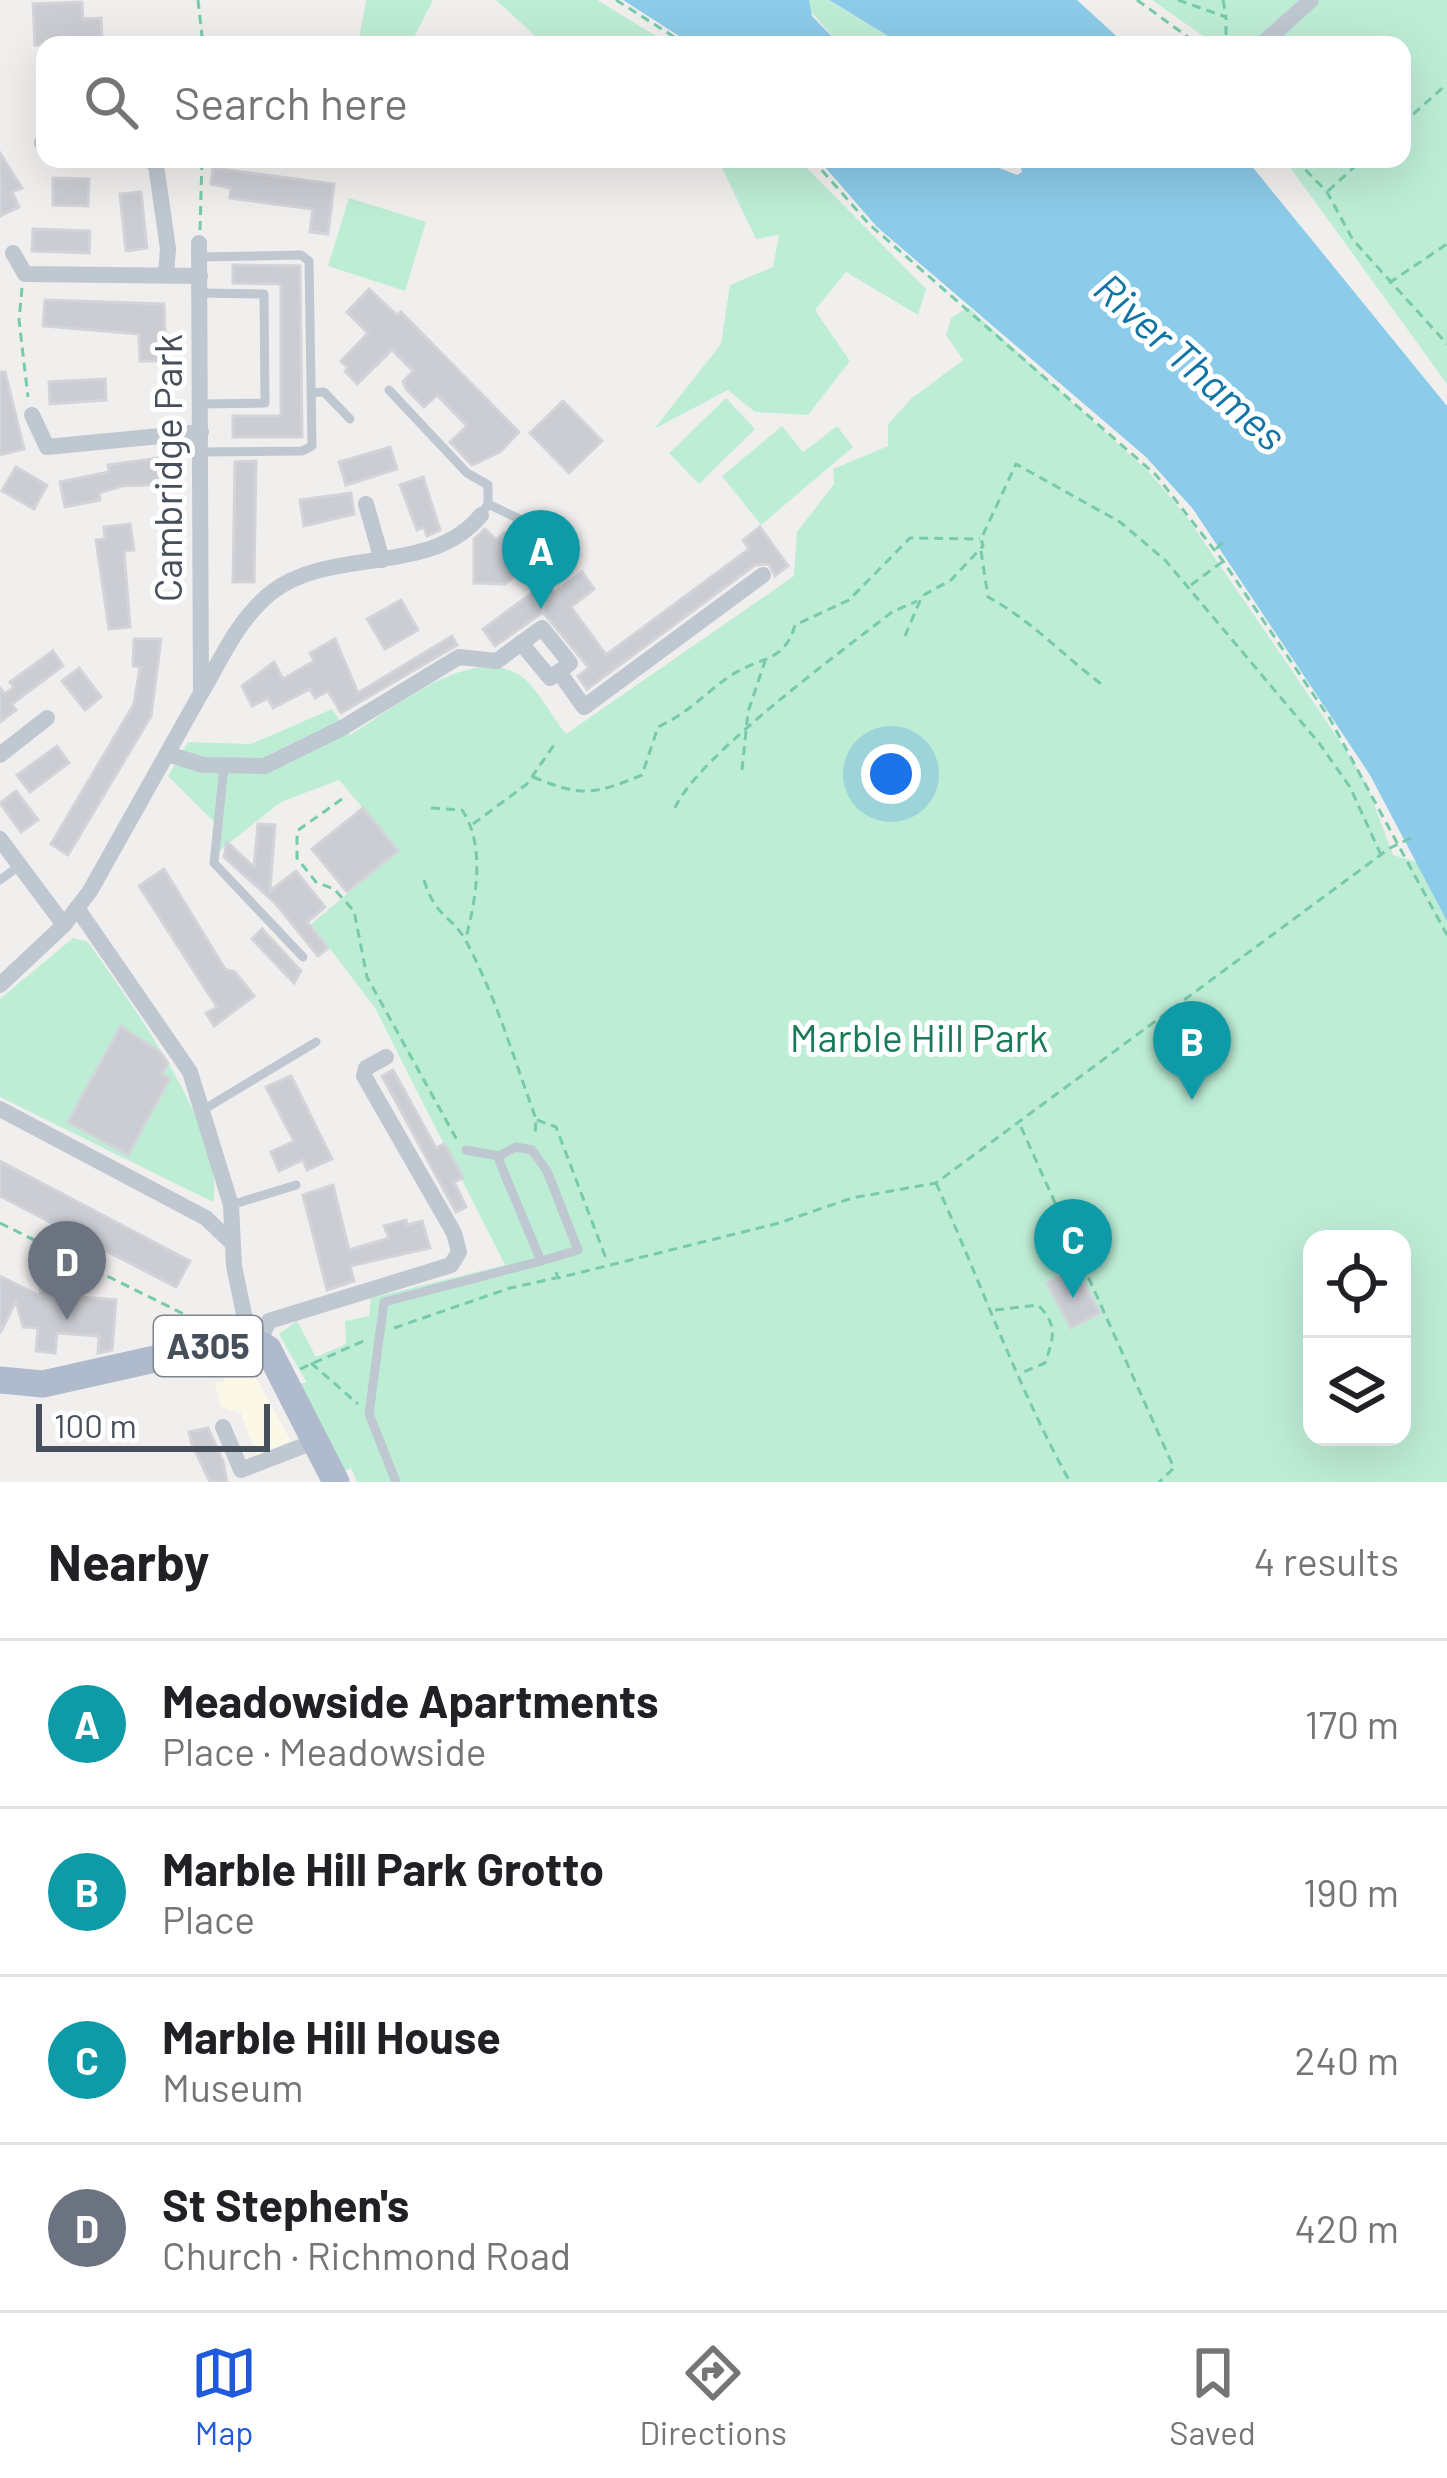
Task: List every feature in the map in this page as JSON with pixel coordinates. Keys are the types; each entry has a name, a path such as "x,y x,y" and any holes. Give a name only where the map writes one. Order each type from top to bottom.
{"main road":[{"name":"A305","path":"0,1380 43,1384 247,1340 284,1378 336,1482"}],"street":[{"path":"1271,36 1311,0"},
{"path":"156,168 166,274"},
{"path":"13,253 25,274 166,274 200,267"},
{"name":"Cambridge Park","path":"200,267 201,693"},
{"path":"32,416 49,453 201,432"},
{"path":"366,504 382,560"},
{"name":"Cambridge Park","path":"0,985 77,908 171,755 242,622 275,590 441,545 466,533 485,509"},
{"path":"559,672 584,707 763,575"},
{"path":"171,755 224,767 265,766 342,728 459,657 497,661 542,628 570,663 550,678 521,644"},
{"path":"0,755 47,718"},
{"path":"0,839 64,926"},
{"path":"77,908 190,1072 231,1205 231,1242 247,1340"},
{"path":"247,1340 269,1322 451,1265 459,1252 454,1233 364,1076 366,1068 386,1057"},
{"path":"0,1109 206,1218 231,1242"},
{"path":"223,1427 243,1476 316,1442"}],"lane":[{"path":"200,267 301,255 309,261 312,446 302,451 201,452"},
{"path":"200,267 265,294 265,404 201,404"},
{"path":"389,390 467,472 488,485 485,509 536,527 544,524"},
{"path":"311,393 324,392 350,419"},
{"path":"224,767 214,862 303,957"},
{"path":"0,880 19,866"},
{"path":"203,1110 316,1042"},
{"path":"396,1482 369,1414 384,1302 578,1250 547,1171 532,1150 516,1147 499,1156 466,1150"},
{"path":"499,1156 546,1260"},
{"path":"231,1205 296,1185"}],"path":[{"path":"198,0 202,36"},
{"path":"616,0 673,36"},
{"path":"1137,0 1187,36"},
{"path":"1178,0 1226,17"},
{"path":"1223,0 1226,36"},
{"path":"1226,8 1232,0"},
{"path":"1411,116 1447,84"},
{"path":"200,267 202,168"},
{"path":"820,168 869,224 1156,475 1223,561 1330,719 1447,935"},
{"path":"1304,168 1327,192 1353,240 1447,344"},
{"path":"1327,192 1354,168"},
{"path":"1389,283 1447,244"},
{"path":"25,274 19,320 32,416"},
{"path":"1105,687 1038,637 1016,612 988,597 980,539 1016,464 1120,522 1188,587 1319,743 1350,787 1382,855"},
{"path":"533,776 575,794 601,792 642,775 658,727 704,702 732,674 765,661 790,643 795,625 868,585 880,564 910,538 980,539"},
{"path":"1215,550 1226,539"},
{"path":"675,808 696,775 744,734 892,612 951,580 980,549"},
{"path":"1188,587 1223,561"},
{"path":"905,636 920,600"},
{"path":"742,770 744,734 765,661"},
{"path":"472,825 533,776 554,745"},
{"path":"342,800 297,831 297,858 316,882 334,889 354,911 367,977 466,1150"},
{"path":"431,808 462,810 472,825 477,897 465,940"},
{"path":"284,1378 309,1363 472,1300 607,1262 779,1223 853,1198 936,1183 1021,1125 1382,855 1413,837"},
{"path":"424,880 433,907 465,940 536,1119 532,1150"},
{"path":"536,1119 556,1127 607,1262"},
{"path":"1021,1125 1174,1468 1159,1482"},
{"path":"936,1183 994,1311 1030,1409 1070,1482"},
{"path":"0,1223 247,1340"},
{"path":"546,1260 558,1278"},
{"path":"994,1311 1038,1305 1051,1318 1055,1335 1045,1363 1018,1375"},
{"path":"309,1363 369,1414"}],"shaded area":[{"path":"224,1360 251,1369 291,1441 256,1455 241,1413 221,1407 215,1383 225,1381"}],"green space":[{"path":"366,0 433,0 415,36 360,36"},
{"path":"496,0 597,0 656,36 535,36"},
{"path":"809,0 828,0 888,36 832,36 808,8"},
{"path":"1152,0 1299,0 1280,18 1303,0 1447,0 1447,384 1291,168 1411,168 1411,36 1203,36"},
{"path":"722,168 807,168 926,289 918,315 846,272 815,310 850,361 808,415 755,412 728,390 654,429 721,344 730,285 773,267 779,235 756,239"},
{"path":"349,198 426,222 405,291 328,266"},
{"name":"Marble Hill Park","path":"968,307 1150,473 1187,517 1344,747 1367,785 1393,855 1433,867 1447,879 1447,1482 357,1482 351,1468 344,1471 298,1383 307,1383 279,1334 297,1321 316,1357 346,1344 345,1321 369,1316 371,1298 505,1265 375,1008 311,924 399,851 339,780 281,802 218,852 219,827 168,776 188,742 251,744 332,709 350,735 437,681 485,667 507,669 527,681 566,734 794,576 797,532 834,484 833,469 888,446 888,424 912,398 963,360 946,335 951,318"},
{"path":"726,398 755,429 699,484 669,453"},
{"path":"782,426 803,452 837,426 853,447 761,525 722,476"},
{"path":"73,938 88,942 190,1104 213,1173 213,1202 0,1097 0,999"}],"water":[{"path":"623,0 809,0 812,16 831,36 679,36"},
{"path":"829,0 1077,0 1116,36 888,36"},
{"name":"River Thames","path":"826,168 1000,168 1017,175 1021,168 1253,168 1447,406 1447,921 1370,775 1193,509 1146,457 877,227"}],"building":[{"path":"82,2 83,19 101,18 102,36 36,36 35,45 33,4"},
{"path":"0,153 22,188 12,192 19,207 0,216"},
{"path":"213,168 334,184 328,234 310,232 313,209 230,198 231,188 211,184"},
{"path":"53,178 89,179 88,206 53,205"},
{"path":"141,192 147,248 126,251 120,194"},
{"path":"33,229 90,231 89,253 32,251"},
{"path":"233,265 300,266 302,437 233,437 233,416 281,416 281,284 233,283"},
{"path":"369,289 397,315 401,312 519,432 500,452 472,465 450,442 467,426 437,395 424,407 407,390 403,382 413,371 392,350 357,384 345,371 348,368 341,361 368,333 347,312"},
{"path":"45,300 164,304 166,361 140,361 139,334 43,326"},
{"path":"0,372 5,372 24,449 0,455"},
{"path":"105,379 106,400 50,404 49,382"},
{"path":"563,401 602,441 569,473 530,433"},
{"path":"390,447 397,469 346,485 339,462"},
{"path":"166,457 170,484 122,486 99,493 100,500 65,507 60,482 109,472 108,465"},
{"path":"256,461 254,582 233,582 235,462"},
{"path":"16,467 47,485 34,509 2,491"},
{"path":"423,477 440,530 427,536 424,527 417,530 400,485"},
{"path":"351,493 354,514 304,526 300,500"},
{"path":"130,524 134,550 124,551 130,627 109,629 96,540 105,539 104,527"},
{"path":"760,527 788,566 775,576 769,564 755,565 587,689 578,676 589,668 543,612 495,646 483,629 547,582 555,593 582,572 594,589 571,607 606,655 749,549 743,540"},
{"path":"485,529 496,540 504,533 511,562 520,571 505,584 474,583 474,539"},
{"path":"401,600 418,630 385,649 367,619"},
{"path":"452,636 457,645 341,713 328,691 315,698 310,689 273,708 268,698 252,706 242,686 274,662 283,679 314,661 310,653 335,639 358,693"},
{"path":"134,639 161,639 151,716 68,855 51,844 134,704 140,667 133,666"},
{"path":"53,651 63,666 12,704 16,710 0,722 0,688 5,694 14,687 10,682"},
{"path":"79,668 101,697 85,710 62,681"},
{"path":"57,746 69,763 30,792 17,775"},
{"path":"16,791 38,820 21,832 0,803"},
{"path":"363,808 398,851 347,892 312,849"},
{"path":"258,824 275,825 270,891 296,871 325,907 307,922 328,948 318,956 275,903 224,857 227,842 254,867"},
{"path":"164,869 225,969 235,972 254,996 214,1026 206,1013 217,1007 139,886"},
{"path":"262,929 301,971 294,983 252,939"},
{"path":"121,1026 160,1052 168,1063 162,1074 170,1078 128,1155 68,1122"},
{"path":"393,1070 436,1148 444,1144 463,1178 454,1182 466,1207 456,1212 382,1076"},
{"path":"291,1076 332,1159 307,1170 303,1160 279,1171 271,1152 294,1141 266,1087"},
{"path":"0,1161 190,1261 176,1287 0,1196"},
{"path":"333,1185 349,1250 389,1238 384,1226 406,1220 407,1225 422,1221 430,1248 350,1266 354,1281 327,1290 303,1195"},
{"path":"1075,1268 1100,1313 1071,1328 1047,1283"},
{"path":"0,1276 40,1296 41,1283 67,1285 66,1296 116,1300 112,1350 98,1353 99,1336 57,1333 55,1353 36,1351 38,1328 23,1327 16,1301 0,1333"},
{"path":"208,1428 227,1482 210,1482 192,1444 189,1432"}],"place":[{"name":"Meadowside Apartments","path":"541,609"},
{"name":"Marble Hill Park Grotto","path":"1192,1100"},
{"name":"Marble Hill House","path":"1073,1298"},
{"name":"St Stephen's","path":"67,1320"}]}
